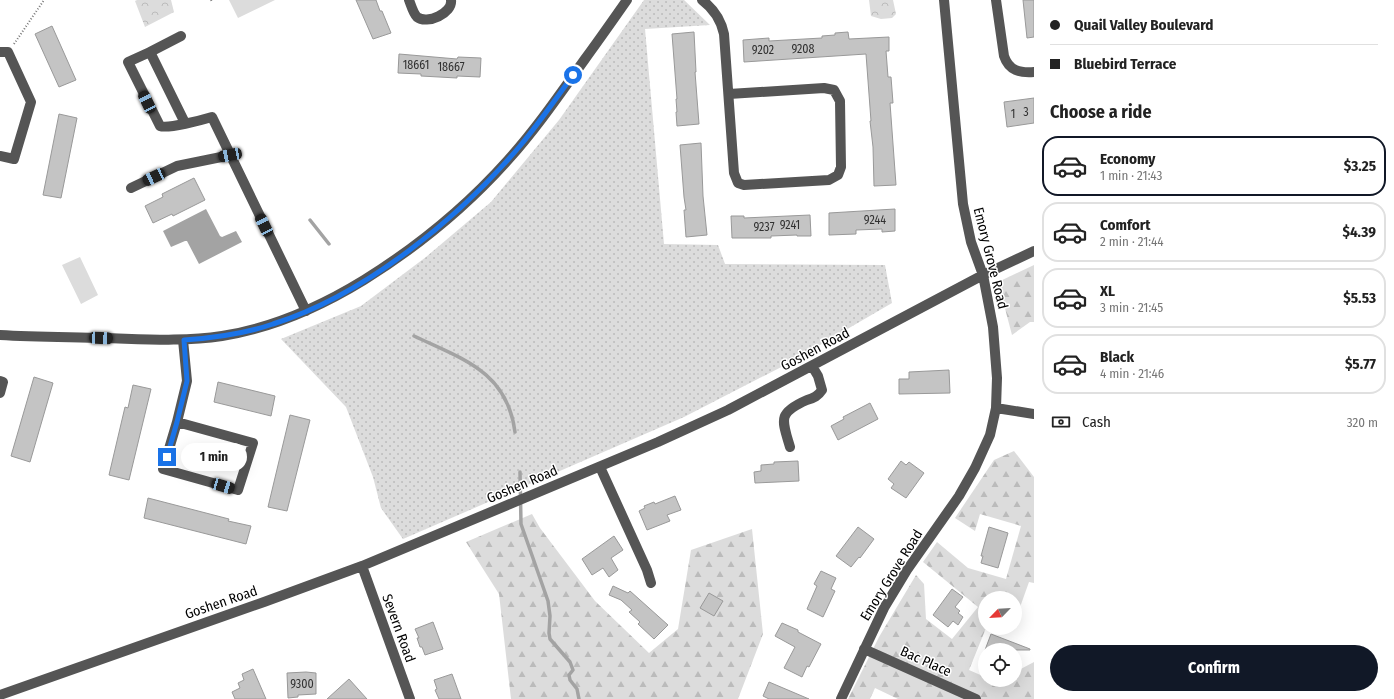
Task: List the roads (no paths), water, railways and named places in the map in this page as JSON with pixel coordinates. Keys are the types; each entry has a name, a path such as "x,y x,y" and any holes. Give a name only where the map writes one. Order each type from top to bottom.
{"street":[{"path":"409,0 416,16 425,20 446,12 451,5 451,0"},
{"path":"0,335 184,340 222,336 257,329 281,321 339,295 385,267 430,234 472,197 508,160 537,125 627,0"},
{"path":"702,0 712,9 722,25 725,40 734,173 738,182 744,185 818,181 829,180 840,173 840,103 834,90 824,88 729,94"},
{"name":"Emory Grove Road","path":"841,699 884,608 903,576 959,496 976,468 990,435 996,408 997,378 989,299 984,275 970,237 963,204 944,0"},
{"path":"996,0 1004,56 1008,64 1013,70 1022,73 1034,72"},
{"path":"181,36 128,62 160,126 162,127 212,117 306,311"},
{"path":"0,156 14,159 30,102 4,52"},
{"path":"150,52 185,123"},
{"path":"131,188 177,166 230,155"},
{"name":"Goshen Road","path":"0,695 362,566 600,467 694,426 812,366 984,275 1034,251"},
{"path":"177,422 253,443 238,490 164,469 187,381 184,340"},
{"path":"790,447 783,426 784,417 788,411 798,404 818,396 822,390 818,376 812,366"},
{"path":"0,381 3,382 0,393"},
{"path":"996,408 1034,414"},
{"path":"600,467 647,570 651,583"},
{"name":"Severn Road","path":"362,566 410,699"},
{"name":"Bac Place","path":"864,649 976,699"}],"waterway":[{"path":"310,220 329,244"},
{"path":"414,336 465,360 480,370 492,381 503,394 510,411 515,432"},
{"path":"520,472 521,524 548,601 550,616 550,639 570,662 573,670 569,675 570,680 577,689 579,699"}]}
